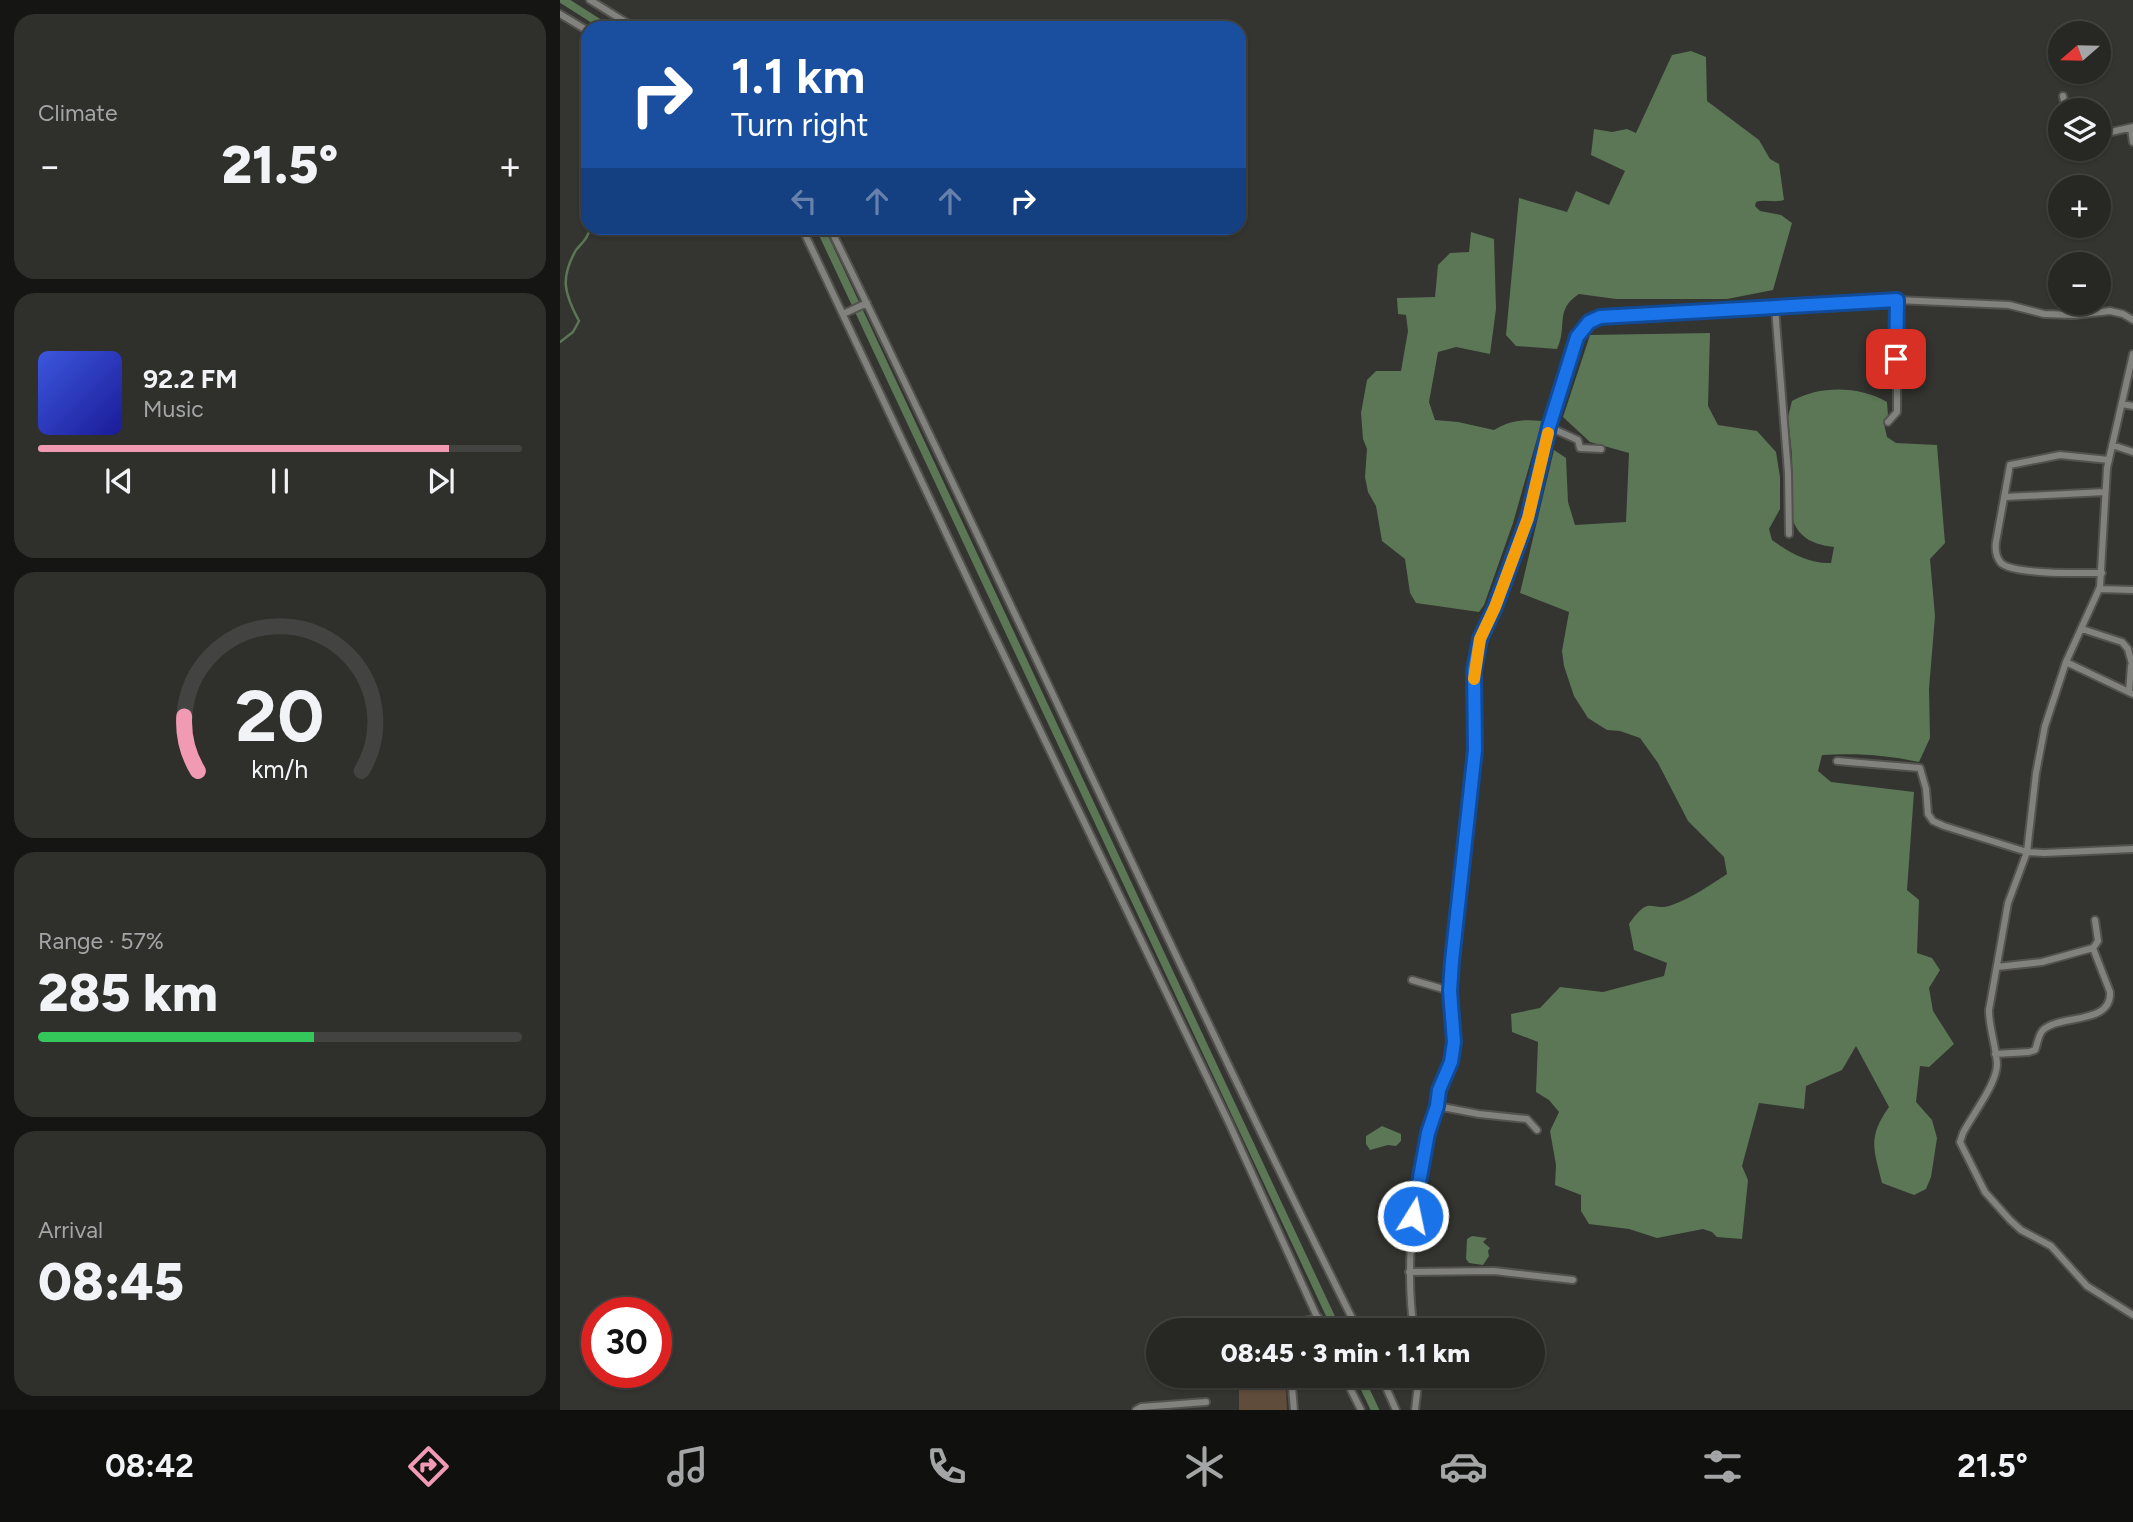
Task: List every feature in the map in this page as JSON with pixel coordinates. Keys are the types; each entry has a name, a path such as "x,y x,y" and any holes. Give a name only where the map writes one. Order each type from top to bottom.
{"street":[{"path":"590,0 624,21"},
{"path":"560,13 581,26"},
{"path":"2111,132 2132,128 2133,142"},
{"path":"807,235 846,313 1229,1124 1318,1317 1315,1318"},
{"path":"833,235 864,305 1352,1318"},
{"path":"1888,422 1897,412 1897,300"},
{"path":"1412,1318 1409,1272 1413,1216 1428,1133 1439,1090 1451,1062 1454,1042 1450,991 1475,750 1474,670 1480,639 1495,607 1535,497 1549,427 1577,337 1589,322 1600,317 1897,300 2009,305 2044,314 2110,312 2123,314 2133,320"},
{"path":"846,313 864,305"},
{"path":"1775,308 1788,473 1789,534"},
{"path":"2133,354 2109,460 2099,589 2052,699 2040,751 2027,852 2008,903 1989,1010 1996,1072 1960,1142 1985,1192 2021,1230 2051,1246 2087,1286 2133,1315"},
{"path":"2122,404 2133,406"},
{"path":"1549,427 1578,440 1580,448 1601,449"},
{"path":"2112,445 2133,452"},
{"path":"2102,573 2017,569 2000,562 1995,549 2010,465 2060,455 2109,460"},
{"path":"2005,497 2105,492"},
{"path":"2099,589 2133,590"},
{"path":"2066,662 2131,693 2132,666 2128,649 2122,642 2082,629"},
{"path":"1837,761 1920,768 1926,789 1928,814 1933,821 1976,838 2027,852 2133,849"},
{"path":"1997,967 2042,962 2093,948 2098,941 2095,920"},
{"path":"1995,1054 2035,1050 2042,1030 2050,1025 2078,1019 2104,1009 2110,992 2093,948"},
{"path":"1412,980 1450,991"},
{"path":"1437,1106 1527,1119 1537,1129"},
{"path":"1409,1272 1494,1271 1573,1280"},
{"path":"1292,1388 1294,1410"},
{"path":"1349,1388 1361,1410"},
{"path":"1386,1388 1396,1410"},
{"path":"1415,1410 1418,1388"},
{"path":"1136,1410 1141,1407 1206,1402"}],"shaded area":[{"path":"1691,51 1706,57 1707,101 1759,140 1770,159 1779,164 1784,200 1760,201 1756,202 1755,206 1760,211 1781,215 1792,223 1773,290 1727,299 1616,299 1579,294 1571,300 1564,312 1557,349 1516,346 1506,335 1519,198 1567,212 1576,191 1609,205 1625,171 1591,155 1594,129 1612,132 1627,129 1636,133 1672,55"},
{"path":"1471,232 1494,239 1496,309 1490,354 1456,347 1438,352 1429,402 1435,420 1494,430 1517,421 1542,421 1513,523 1484,605 1479,612 1416,603 1410,593 1405,559 1382,541 1376,506 1368,492 1365,477 1367,449 1363,439 1361,413 1367,380 1376,371 1401,371 1408,331 1406,315 1398,314 1397,298 1435,297 1438,265 1450,253 1469,252"},
{"path":"1710,333 1708,406 1718,425 1757,431 1776,452 1780,477 1780,509 1769,529 1772,540 1807,559 1831,563 1834,547 1809,540 1799,532 1793,520 1792,455 1788,417 1792,401 1803,396 1827,390 1852,390 1887,402 1888,416 1884,424 1887,437 1896,443 1937,445 1945,543 1930,559 1935,616 1929,689 1930,738 1919,762 1871,755 1822,755 1818,771 1831,782 1914,792 1907,890 1919,900 1917,953 1932,958 1940,970 1929,988 1933,1011 1954,1044 1929,1067 1920,1066 1916,1102 1932,1120 1937,1138 1931,1177 1926,1189 1914,1195 1882,1183 1874,1144 1878,1127 1889,1107 1856,1046 1842,1070 1806,1086 1804,1109 1759,1103 1742,1166 1748,1180 1742,1239 1717,1237 1703,1229 1657,1238 1629,1229 1589,1224 1581,1211 1581,1195 1555,1185 1556,1165 1550,1131 1559,1112 1549,1100 1536,1092 1538,1042 1512,1032 1511,1014 1540,1008 1560,987 1603,992 1664,976 1667,963 1634,950 1629,924 1646,906 1664,907 1679,902 1727,874 1724,857 1688,821 1658,763 1640,738 1607,730 1588,718 1574,696 1562,651 1569,612 1520,593 1554,450 1566,458 1568,502 1575,525 1626,522 1629,453 1590,442 1563,417 1590,335"},
{"path":"1382,1126 1401,1134 1401,1141 1396,1146 1388,1145 1370,1150 1366,1144 1366,1136"},
{"path":"1472,1236 1487,1238 1483,1242 1490,1248 1489,1256 1483,1265 1469,1263 1466,1259 1467,1239"},
{"path":"1239,1388 1286,1390 1287,1410 1239,1410"}],"waterway":[{"path":"563,0 596,21"},
{"path":"560,342 573,332 579,321 567,294 566,277 576,250 588,235"},
{"path":"823,235 1331,1318"},
{"path":"1365,1388 1375,1410"}],"slow traffic":[{"path":"1474,679 1480,639 1495,607 1535,497 1548,433"}],"route":[{"path":"1413,1216 1428,1133 1439,1090 1451,1062 1454,1042 1450,991 1475,750 1474,670 1480,639 1495,607 1535,497 1549,427 1577,337 1583,327 1600,317 1897,300 1896,359"}]}
